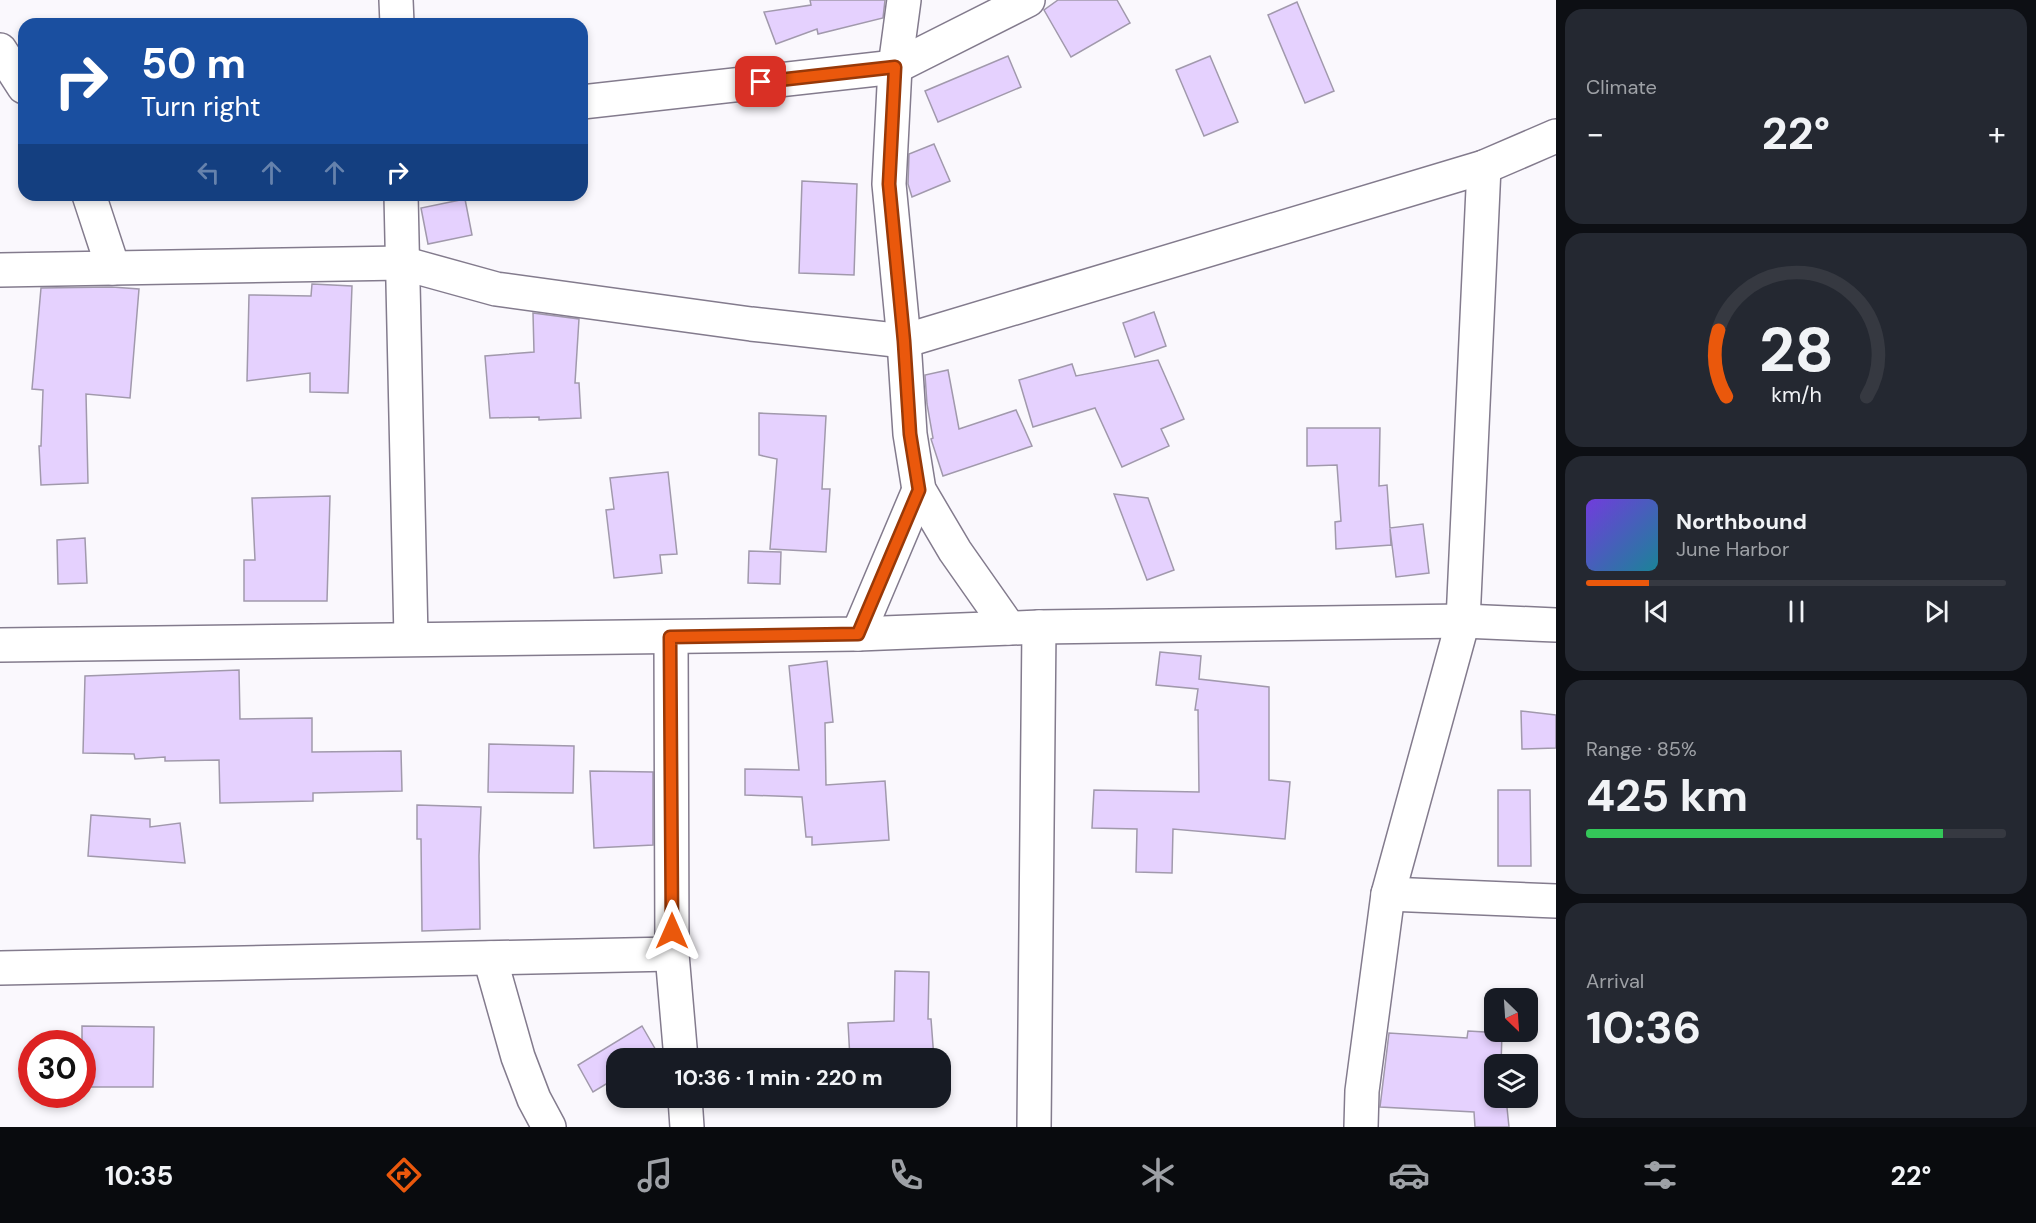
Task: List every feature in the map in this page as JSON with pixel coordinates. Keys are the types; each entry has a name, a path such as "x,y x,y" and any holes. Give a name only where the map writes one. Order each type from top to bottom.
{"street":[{"path":"396,0 397,18"},
{"path":"904,0 895,67 889,184 904,341 910,434 919,490 955,551 1024,628 1034,1127"},
{"path":"588,101 895,67 1028,0"},
{"path":"0,50 18,78"},
{"path":"0,270 402,263 496,289 751,324 904,341 1484,167 1556,136"},
{"path":"1361,1127 1362,1091 1388,894 1463,621 1484,167"},
{"path":"91,201 113,268"},
{"path":"401,201 411,638"},
{"path":"858,634 919,490"},
{"path":"0,645 858,634 1024,628 1463,621 1556,625"},
{"path":"670,637 672,954 680,1048"},
{"path":"1388,894 1556,901"},
{"path":"0,968 672,954"},
{"path":"490,958 518,1057 534,1099 549,1127"},
{"path":"686,1108 687,1127"}],"building":[{"path":"810,0 885,0 883,18 818,34 817,29 776,44 764,12 811,5"},
{"path":"1058,0 1117,0 1130,23 1071,57 1044,10"},
{"path":"1297,2 1334,91 1305,103 1268,15"},
{"path":"1008,56 1021,87 938,122 925,91"},
{"path":"1210,56 1238,122 1204,136 1176,70"},
{"path":"934,144 950,181 912,197 908,184 909,154"},
{"path":"802,181 857,184 854,275 799,273"},
{"path":"465,201 472,235 428,244 421,208"},
{"path":"312,284 352,286 348,393 310,392 310,373 247,381 249,295 311,296"},
{"path":"41,288 139,289 130,398 86,394 88,483 41,485 39,446 41,446 43,390 32,389"},
{"path":"1154,312 1166,346 1135,357 1123,323"},
{"path":"533,313 579,319 575,383 579,383 581,418 539,420 539,417 490,418 485,356 534,352"},
{"path":"1158,360 1184,419 1161,429 1169,446 1122,467 1095,408 1033,427 1019,380 1072,364 1076,376"},
{"path":"948,370 959,429 1016,410 1032,446 943,476 931,439 933,438 925,375"},
{"path":"759,413 826,416 822,489 830,489 826,552 770,549 777,459 759,455"},
{"path":"1307,428 1380,428 1379,486 1387,485 1390,528 1423,524 1429,573 1396,577 1390,529 1391,545 1336,549 1335,522 1341,521 1337,465 1307,466"},
{"path":"668,472 677,554 660,555 662,573 614,578 606,510 614,509 610,478"},
{"path":"1114,494 1148,498 1174,570 1147,580"},
{"path":"330,496 327,601 244,601 244,560 255,560 252,498"},
{"path":"85,538 87,583 58,584 57,540"},
{"path":"749,551 781,552 780,584 748,583"},
{"path":"1160,652 1201,656 1199,679 1269,687 1269,780 1290,782 1285,839 1173,829 1172,873 1136,872 1137,829 1092,828 1094,790 1199,792 1198,710 1195,710 1198,689 1156,685"},
{"path":"827,661 833,722 825,723 826,785 885,781 889,840 812,845 812,837 806,837 802,797 745,795 745,769 799,770 789,666"},
{"path":"239,670 240,719 312,718 312,752 401,751 402,791 313,793 313,801 220,803 219,760 165,761 165,757 135,759 134,754 83,753 85,676"},
{"path":"1521,711 1556,715 1556,748 1522,749"},
{"path":"489,744 574,746 573,793 488,792"},
{"path":"590,771 653,772 653,845 594,848"},
{"path":"1498,790 1530,790 1531,866 1498,866"},
{"path":"417,805 481,807 480,929 422,931 421,839 417,839"},
{"path":"91,815 150,819 150,827 180,823 185,863 88,856"},
{"path":"895,971 929,972 928,1019 931,1019 933,1048 849,1048 848,1023 894,1021"},
{"path":"82,1026 154,1027 153,1087 96,1087 96,1030 82,1030"},
{"path":"642,1026 655,1048 606,1048 606,1084 593,1092 578,1065"},
{"path":"1468,1031 1484,1032 1484,1042 1502,1042 1501,1054 1484,1054 1484,1108 1507,1108 1509,1127 1475,1127 1474,1112 1380,1107 1389,1033 1467,1038"}],"route":[{"path":"672,931 670,637 858,634 919,490 910,434 904,341 889,184 895,67 761,82"}]}
